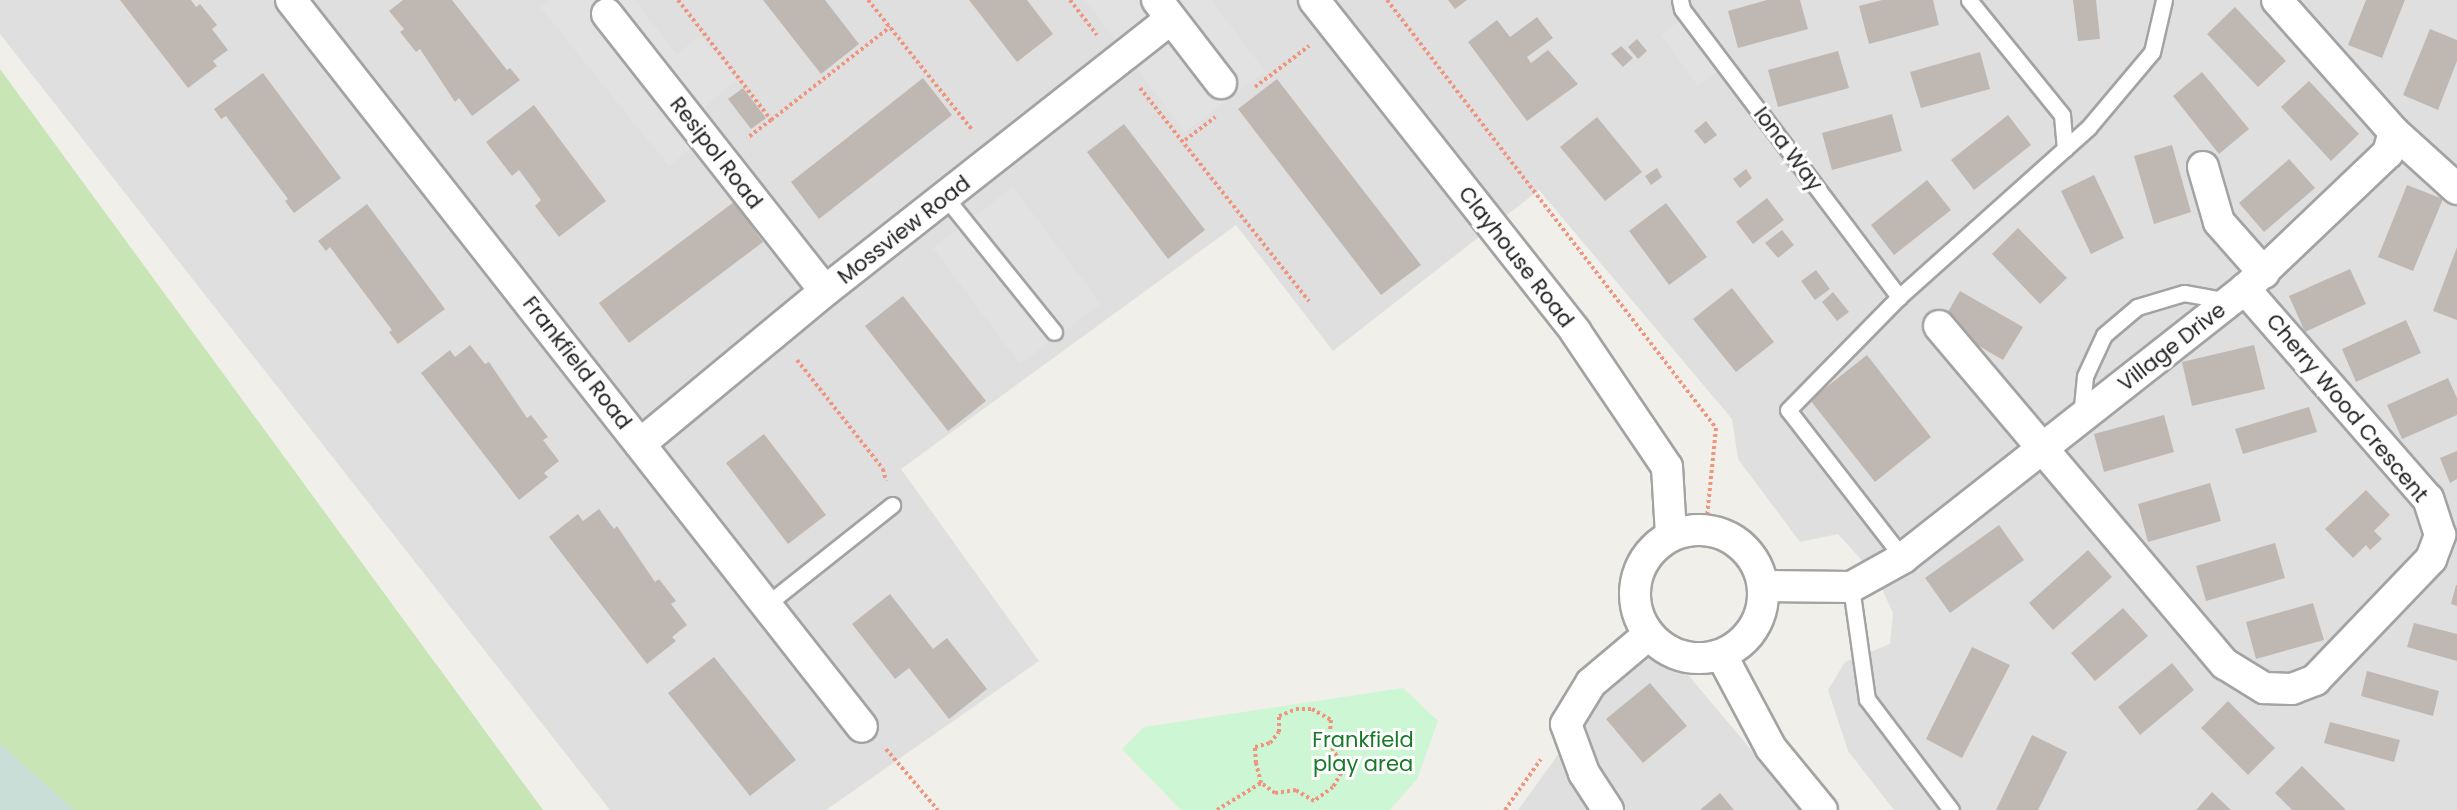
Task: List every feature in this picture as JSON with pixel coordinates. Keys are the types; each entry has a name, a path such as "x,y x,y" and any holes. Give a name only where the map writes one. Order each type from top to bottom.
{"street":[{"name":"Frankfield Road","path":"291,0 862,727"},
{"name":"Clayhouse Road","path":"1314,0 1575,331 1667,467 1671,535"},
{"path":"2277,0 2394,132 2457,189"},
{"name":"Mossview Road","path":"640,444 825,291 1118,62 1164,9 1222,97"},
{"name":"Resipol Road","path":"607,14 825,291"},
{"name":"Village Drive","path":"1764,586 1851,587 1903,558 2246,288 2388,153 2394,132"},
{"name":"Cherry Wood Crescent","path":"1939,326 2041,451 2225,664 2264,688 2292,689 2315,680 2431,560 2440,535 2428,499 2246,288 2211,229 2204,167"},
{"path":"1706,529 1738,541 1756,562 1764,586 1755,628 1741,645 1722,656 1706,660 1668,652 1648,635 1635,609 1635,583 1647,555 1671,535 1706,529"},
{"path":"1608,810 1584,773 1566,724 1591,683 1648,635"},
{"path":"1722,656 1771,748 1822,810"}],"lane":[{"name":"Iona Way","path":"1680,0 1682,9 1899,297"},
{"path":"1969,0 2062,115 2066,148"},
{"path":"1903,558 1788,410 1899,297 2088,128 2152,52 2164,0"},
{"path":"946,198 1054,332"},
{"path":"2081,419 2085,376 2104,335 2136,307 2184,293 2246,288"},
{"path":"766,605 892,505"},
{"path":"1851,587 1867,699 1951,810"}],"path":[{"path":"678,0 771,120"},
{"path":"868,0 996,159"},
{"path":"1070,0 1118,62 1185,140 1309,302"},
{"path":"1387,0 1716,428 1706,529"},
{"path":"1251,90 1335,26"},
{"path":"721,159 890,27"},
{"path":"1185,140 1222,97"},
{"path":"775,333 883,469 892,505"},
{"path":"1296,709 1312,709 1331,720 1329,743 1344,768 1333,787 1314,801 1296,790 1275,793 1261,783 1255,747 1276,738 1279,716 1296,709"},
{"path":"1505,810 1566,724"},
{"path":"862,727 902,763 938,810"},
{"path":"1217,810 1261,783"}],"shaded area":[{"path":"0,0 2457,0 2457,810 1894,810 1848,751 1828,690 1845,662 1890,644 1893,613 1876,576 1838,534 1800,542 1738,459 1732,419 1539,190 1333,351 1236,225 901,469 1039,661 826,810 610,810 0,34"},
{"path":"549,0 634,0 677,54 701,35 737,80 705,106 713,130 669,166 540,7"},
{"path":"1085,0 1211,0 1265,71 1185,132"},
{"path":"1681,20 1718,70 1698,86 1661,35"},
{"path":"1013,187 1101,304 1020,364 933,248"},
{"path":"1633,651 1689,676 1802,810 1518,810"},
{"path":"0,743 74,810 0,810"}],"green space":[{"path":"0,69 543,810 0,810"},
{"name":"Frankfield play area","path":"1403,688 1438,721 1417,779 1390,810 1181,810 1122,749 1144,727"}],"building":[{"path":"120,0 191,0 196,7 200,4 217,25 212,29 228,50 213,61 217,66 188,88"},
{"path":"403,0 452,0 507,70 510,68 520,80 472,116 459,98 455,102 420,49 416,52 400,32 404,29 389,11"},
{"path":"763,0 825,0 859,44 821,74"},
{"path":"969,0 1027,0 1053,34 1017,62"},
{"path":"1448,0 1467,0 1455,9"},
{"path":"1767,0 1800,0 1808,29 1738,48 1728,11"},
{"path":"1882,0 1933,0 1939,25 1869,44 1859,6"},
{"path":"2073,0 2096,0 2100,39 2078,41"},
{"path":"2366,0 2405,0 2382,58 2348,45"},
{"path":"2235,7 2286,61 2258,87 2207,34"},
{"path":"1537,17 1553,38 1527,57 1531,63 1548,50 1578,84 1527,121 1468,42 1497,20 1510,37"},
{"path":"2430,29 2457,40 2457,61 2438,110 2403,95"},
{"path":"1637,39 1647,51 1638,59 1628,47"},
{"path":"1621,46 1633,58 1623,67 1611,54"},
{"path":"1838,51 1849,88 1778,107 1768,70"},
{"path":"1980,52 1990,89 1921,108 1910,72"},
{"path":"2202,72 2249,129 2219,154 2173,96"},
{"path":"263,73 341,178 294,213 285,201 288,199 226,116 221,119 214,109"},
{"path":"923,78 952,115 819,219 791,182"},
{"path":"1277,79 1421,265 1381,295 1238,109"},
{"path":"2309,81 2359,134 2331,161 2281,107"},
{"path":"743,88 766,118 751,129 728,99"},
{"path":"534,105 606,201 559,237 535,206 541,200 519,170 512,176 486,142"},
{"path":"1892,114 1902,151 1832,170 1822,133"},
{"path":"2008,115 2031,145 1974,190 1951,160"},
{"path":"1597,117 1642,172 1605,201 1560,147"},
{"path":"1706,121 1717,135 1705,144 1694,131"},
{"path":"1124,124 1205,230 1168,259 1087,152"},
{"path":"2172,145 2191,212 2154,224 2134,156"},
{"path":"2289,159 2315,188 2264,232 2239,203"},
{"path":"1657,168 1662,177 1651,185 1645,176"},
{"path":"1746,169 1752,178 1740,188 1733,179"},
{"path":"2094,175 2124,238 2091,254 2061,191"},
{"path":"1927,180 1951,210 1894,255 1871,225"},
{"path":"2407,185 2443,199 2413,271 2378,257"},
{"path":"1767,198 1784,220 1753,244 1736,222"},
{"path":"734,202 763,242 629,343 599,303"},
{"path":"1666,203 1707,257 1669,285 1629,231"},
{"path":"367,204 445,309 398,344 389,332 392,330 330,247 326,251 318,241"},
{"path":"2018,228 2067,278 2040,304 1992,254"},
{"path":"1782,230 1794,245 1778,258 1765,243"},
{"path":"2457,247 2457,320 2433,311"},
{"path":"2350,269 2366,304 2305,332 2289,296"},
{"path":"1816,270 1830,289 1815,300 1801,281"},
{"path":"1732,288 1774,342 1736,372 1693,319"},
{"path":"1960,291 2023,327 2003,360 1941,324"},
{"path":"1833,292 1849,312 1837,321 1822,302"},
{"path":"903,296 986,401 948,431 865,326"},
{"path":"2406,320 2421,353 2356,382 2342,349"},
{"path":"470,345 485,364 489,362 527,418 531,415 548,437 543,440 559,461 544,473 548,477 519,500 421,373 450,350 455,357"},
{"path":"2254,345 2265,389 2192,406 2182,362"},
{"path":"1867,355 1931,437 1875,482 1810,400"},
{"path":"2448,378 2457,398 2457,415 2402,439 2387,405"},
{"path":"2309,407 2317,432 2243,454 2235,429"},
{"path":"2164,415 2174,452 2104,472 2094,434"},
{"path":"764,434 826,515 788,544 726,463"},
{"path":"2457,451 2457,479 2450,483 2440,458"},
{"path":"2210,483 2221,521 2148,542 2138,504"},
{"path":"2366,490 2390,515 2374,531 2382,539 2370,550 2366,545 2353,558 2325,529"},
{"path":"599,509 614,529 617,526 655,582 659,579 676,601 671,604 687,625 672,637 676,641 647,664 549,537 578,514 583,521"},
{"path":"1999,525 2024,560 1950,613 1925,578"},
{"path":"2275,543 2285,578 2206,601 2196,566"},
{"path":"2088,550 2112,577 2053,630 2029,603"},
{"path":"2457,585 2457,606 2451,604"},
{"path":"890,594 933,649 947,638 987,689 949,719 909,668 895,679 852,624"},
{"path":"2313,603 2324,640 2256,659 2246,622"},
{"path":"2123,608 2148,636 2095,681 2071,653"},
{"path":"2414,623 2457,634 2457,661 2407,647"},
{"path":"1972,647 2010,665 1962,758 1926,739"},
{"path":"714,657 796,760 750,796 668,693"},
{"path":"2172,663 2194,690 2140,735 2118,707"},
{"path":"2367,671 2439,691 2433,716 2361,696"},
{"path":"1650,683 1687,726 1643,763 1606,719"},
{"path":"2228,701 2275,748 2248,775 2201,728"},
{"path":"2330,722 2400,740 2394,762 2324,743"},
{"path":"2032,735 2067,752 2038,810 1996,810"},
{"path":"2302,766 2346,810 2292,810 2275,793"},
{"path":"2212,792 2231,810 2196,810"},
{"path":"1720,793 1734,810 1700,810"}]}
